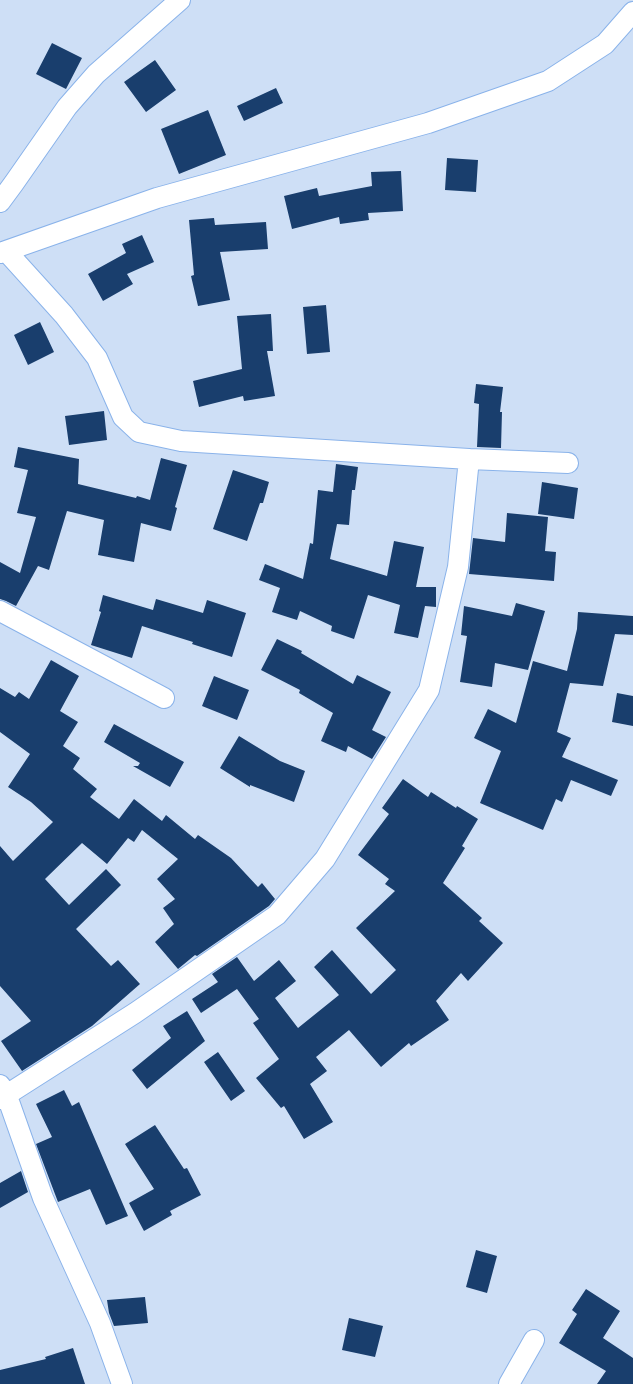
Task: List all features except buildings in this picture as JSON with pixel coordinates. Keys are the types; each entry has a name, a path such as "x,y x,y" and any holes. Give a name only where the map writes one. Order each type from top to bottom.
{"street":[{"path":"0,202 67,107 96,74 180,0"},
{"path":"568,463 469,459 181,441 139,432 123,416 97,358 64,315 3,252 157,198 428,122 548,81 606,44 633,12"},
{"path":"122,1384 100,1323 43,1198 2,1093 135,1013 277,915 325,859 429,690 458,568 469,459"},
{"path":"0,611 164,698"},
{"path":"509,1384 534,1340"}]}
